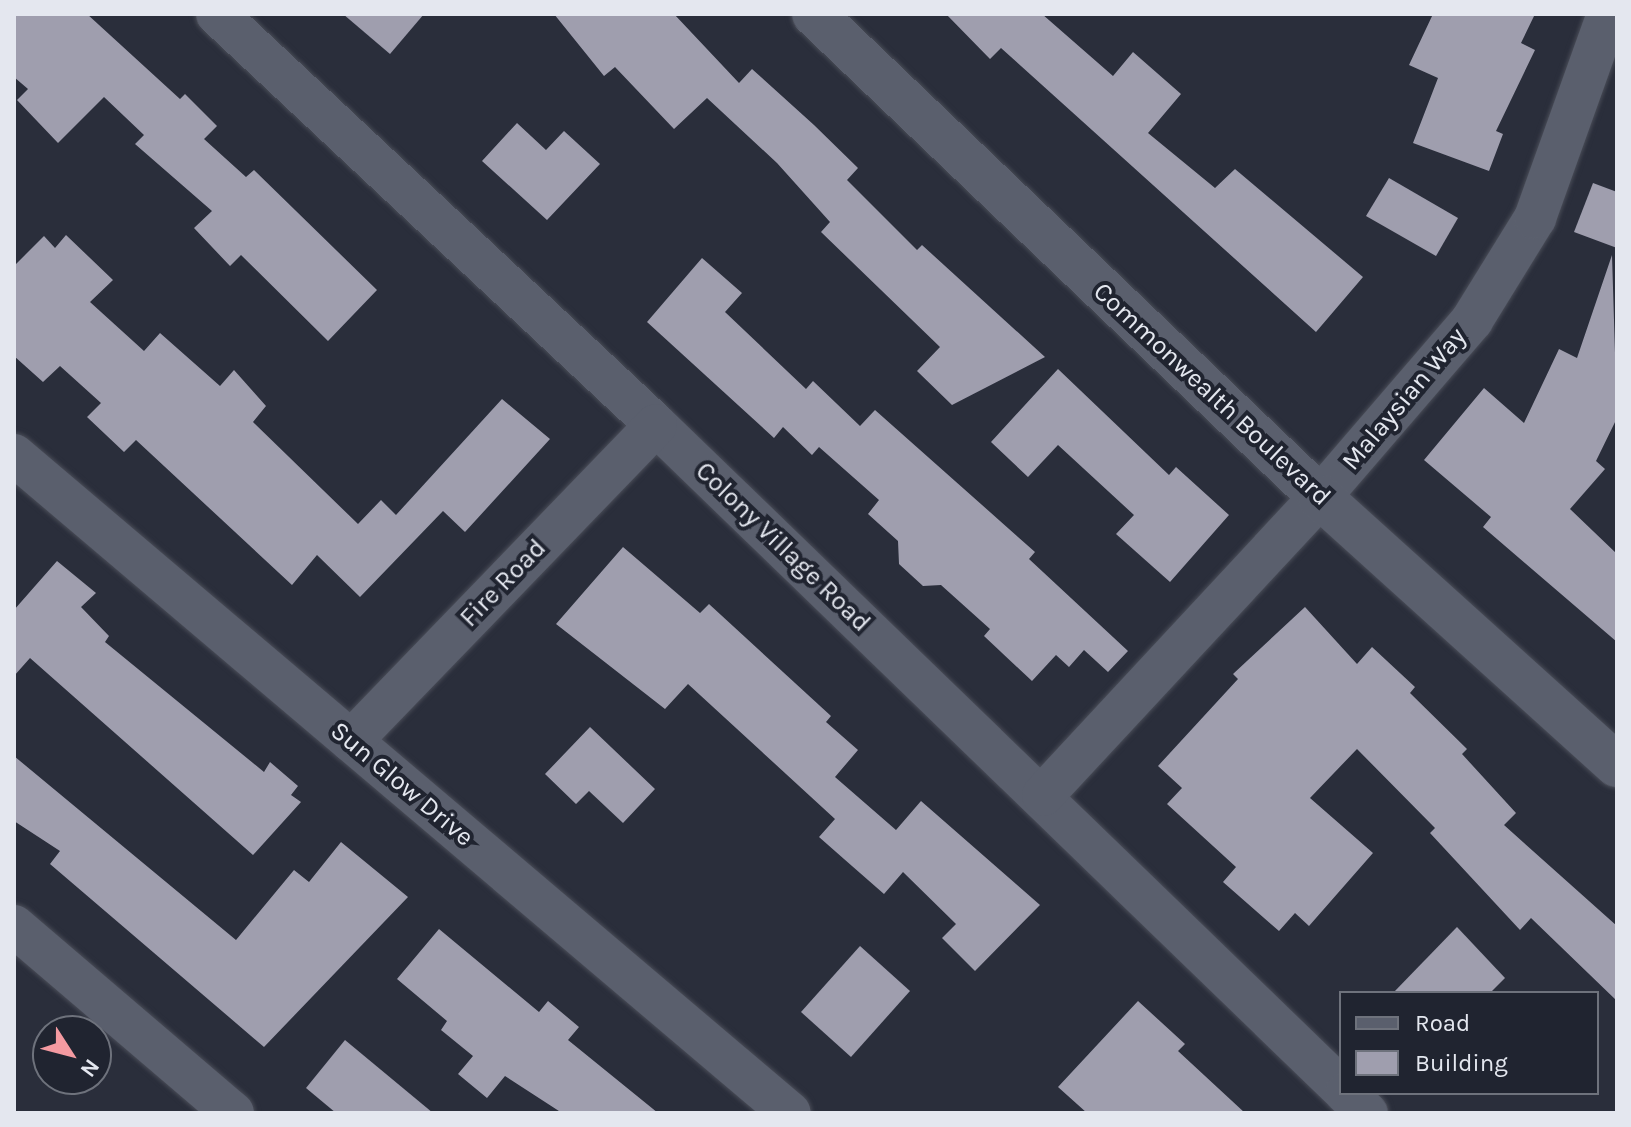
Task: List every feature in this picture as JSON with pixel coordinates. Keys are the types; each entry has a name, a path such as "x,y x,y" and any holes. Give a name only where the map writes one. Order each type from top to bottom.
{"street":[{"name":"Colony Village Road","path":"217,14 656,425 1043,795 1339,1086"},
{"name":"Commonwealth Boulevard","path":"814,14 1320,497 1617,765"},
{"name":"Malaysian Way","path":"1043,795 1320,497 1472,320 1535,218 1608,14"},
{"name":"Fire Road","path":"351,741 656,425"},
{"name":"Sun Glow Drive","path":"14,455 351,741 748,1100 790,1113"},
{"path":"14,926 233,1113"},
{"path":"1348,1095 1367,1113"}],"building":[{"path":"14,14 87,14 180,99 185,94 217,126 204,139 246,177 254,170 377,290 328,341 241,255 230,266 194,228 212,211 135,144 144,135 104,97 58,143 17,100 28,89 14,77"},
{"path":"343,14 424,14 390,54"},
{"path":"554,14 674,14 739,83 752,69 814,125 858,168 847,180 917,250 922,245 1045,357 952,405 917,371 940,347 821,232 830,222 777,163 707,98 674,129 615,67 604,76"},
{"path":"946,14 1042,14 1113,76 1133,52 1181,94 1148,133 1215,188 1235,169 1363,277 1316,332 1001,48 990,59"},
{"path":"1433,14 1535,14 1521,43 1535,50 1496,131 1503,134 1489,171 1413,143 1438,78 1409,65"},
{"path":"517,123 546,150 564,131 600,164 547,220 482,161"},
{"path":"1389,178 1458,218 1436,256 1366,216"},
{"path":"1593,183 1617,192 1617,248 1574,232"},
{"path":"66,235 113,280 90,302 144,351 160,333 220,386 234,370 266,406 253,422 358,524 381,500 396,515 502,399 550,439 465,532 443,511 360,597 317,555 292,585 136,440 124,452 87,417 101,403 60,366 43,382 14,356 14,266 44,236 55,248"},
{"path":"1612,255 1617,418 1596,461 1605,469 1570,509 1617,554 1617,642 1483,527 1491,517 1424,460 1484,388 1524,423 1559,349 1577,358"},
{"path":"702,258 742,293 725,312 806,389 813,381 860,426 875,410 1035,552 1029,559 1128,651 1108,672 1084,650 1069,667 1056,655 1032,681 984,636 990,629 941,585 923,586 899,564 898,541 868,514 879,500 819,447 812,455 783,427 774,438 647,322"},
{"path":"1058,369 1169,475 1176,467 1229,515 1170,582 1116,534 1134,515 1058,445 1028,477 991,442"},
{"path":"623,547 700,613 709,604 831,716 826,722 858,750 835,777 896,830 921,801 1040,905 975,971 942,938 956,924 903,872 884,894 819,837 835,819 688,684 665,709 556,624"},
{"path":"57,561 96,593 81,607 109,636 105,642 264,772 270,762 298,786 291,795 301,802 253,855 30,658 14,676 14,610"},
{"path":"1305,607 1357,664 1372,647 1415,687 1410,693 1467,749 1462,754 1516,813 1504,825 1617,926 1617,1001 1531,918 1520,930 1430,833 1435,828 1357,749 1310,798 1373,853 1309,926 1295,913 1279,931 1223,882 1236,867 1167,804 1182,788 1158,766 1238,679 1233,674"},
{"path":"590,727 655,789 623,823 589,791 576,804 545,774"},
{"path":"14,756 236,940 294,870 309,882 341,842 408,897 264,1047 50,864 60,851 14,821"},
{"path":"1457,927 1505,978 1492,991 1395,991"},
{"path":"439,929 539,1012 548,1001 579,1027 568,1040 658,1113 562,1113 505,1076 487,1098 458,1074 473,1056 441,1030 447,1021 397,979"},
{"path":"860,946 910,991 851,1057 801,1012"},
{"path":"1138,1001 1185,1044 1178,1051 1245,1113 1087,1113 1058,1087"},
{"path":"345,1040 433,1113 336,1113 306,1088"}]}
